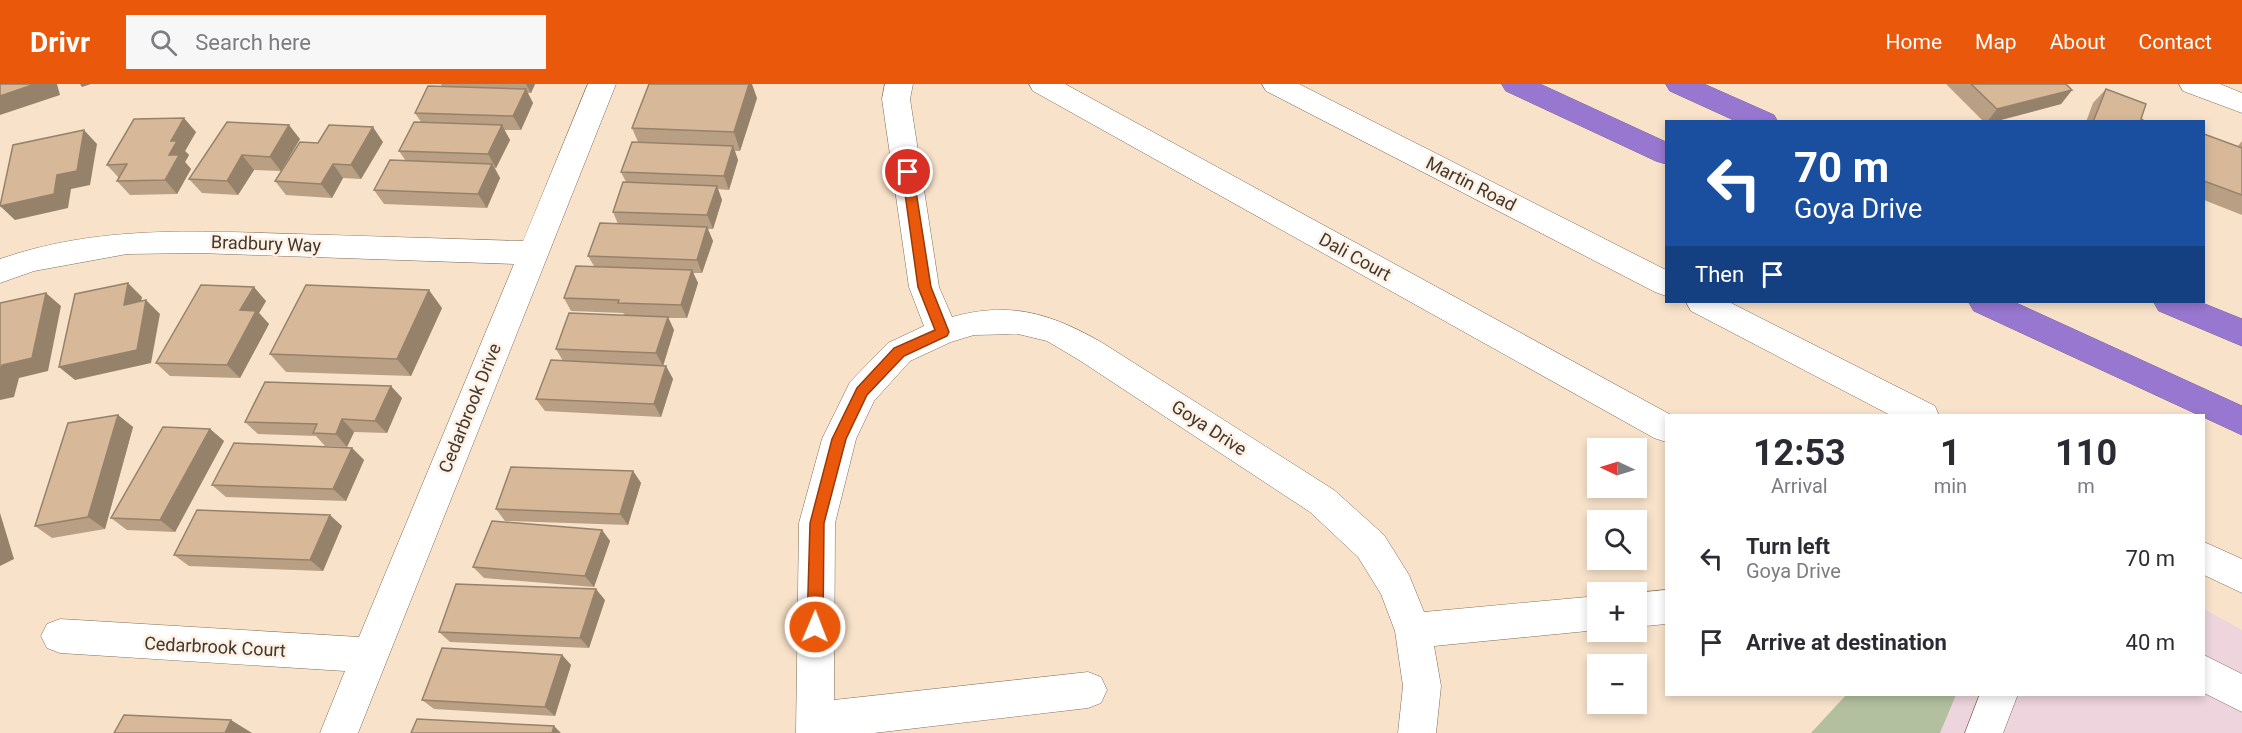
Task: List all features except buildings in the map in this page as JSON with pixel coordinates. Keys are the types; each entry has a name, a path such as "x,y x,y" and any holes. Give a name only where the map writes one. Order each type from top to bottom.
{"highway":[{"path":"1516,84 1665,154"},
{"path":"1680,84 1760,120"},
{"path":"1987,303 2242,421"},
{"path":"2172,303 2242,333"}],"street":[{"name":"Cedarbrook Drive","path":"339,733 602,84"},
{"path":"899,84 896,99 924,287 942,332"},
{"name":"Dali Court","path":"1043,84 1665,428"},
{"name":"Martin Road","path":"1276,84 1665,283"},
{"path":"2193,84 2242,103"},
{"name":"Bradbury Way","path":"0,271 31,260 127,243 198,242 534,253"},
{"path":"1703,303 1919,414"},
{"name":"Goya Drive","path":"1088,690 816,727 817,523 839,439 862,392 899,352 942,332 974,322 1018,322 1055,331 1090,351 1322,501 1371,546 1396,587 1413,631 1422,686 1417,733"},
{"path":"2205,558 2242,577"},
{"path":"1647,609 1665,607"},
{"path":"1413,631 1587,614"},
{"name":"Cedarbrook Court","path":"60,636 370,656"},
{"path":"2205,674 2242,694"},
{"path":"1984,733 1998,696"}],"shaded area":[{"path":"2205,610 2242,630 2242,733 1940,733 1956,696 2205,696"}],"green space":[{"path":"1845,696 1956,696 1940,733 1811,733"}],"route":[{"path":"815,627 817,523 839,439 862,392 899,352 942,332 924,287 908,172"}]}
